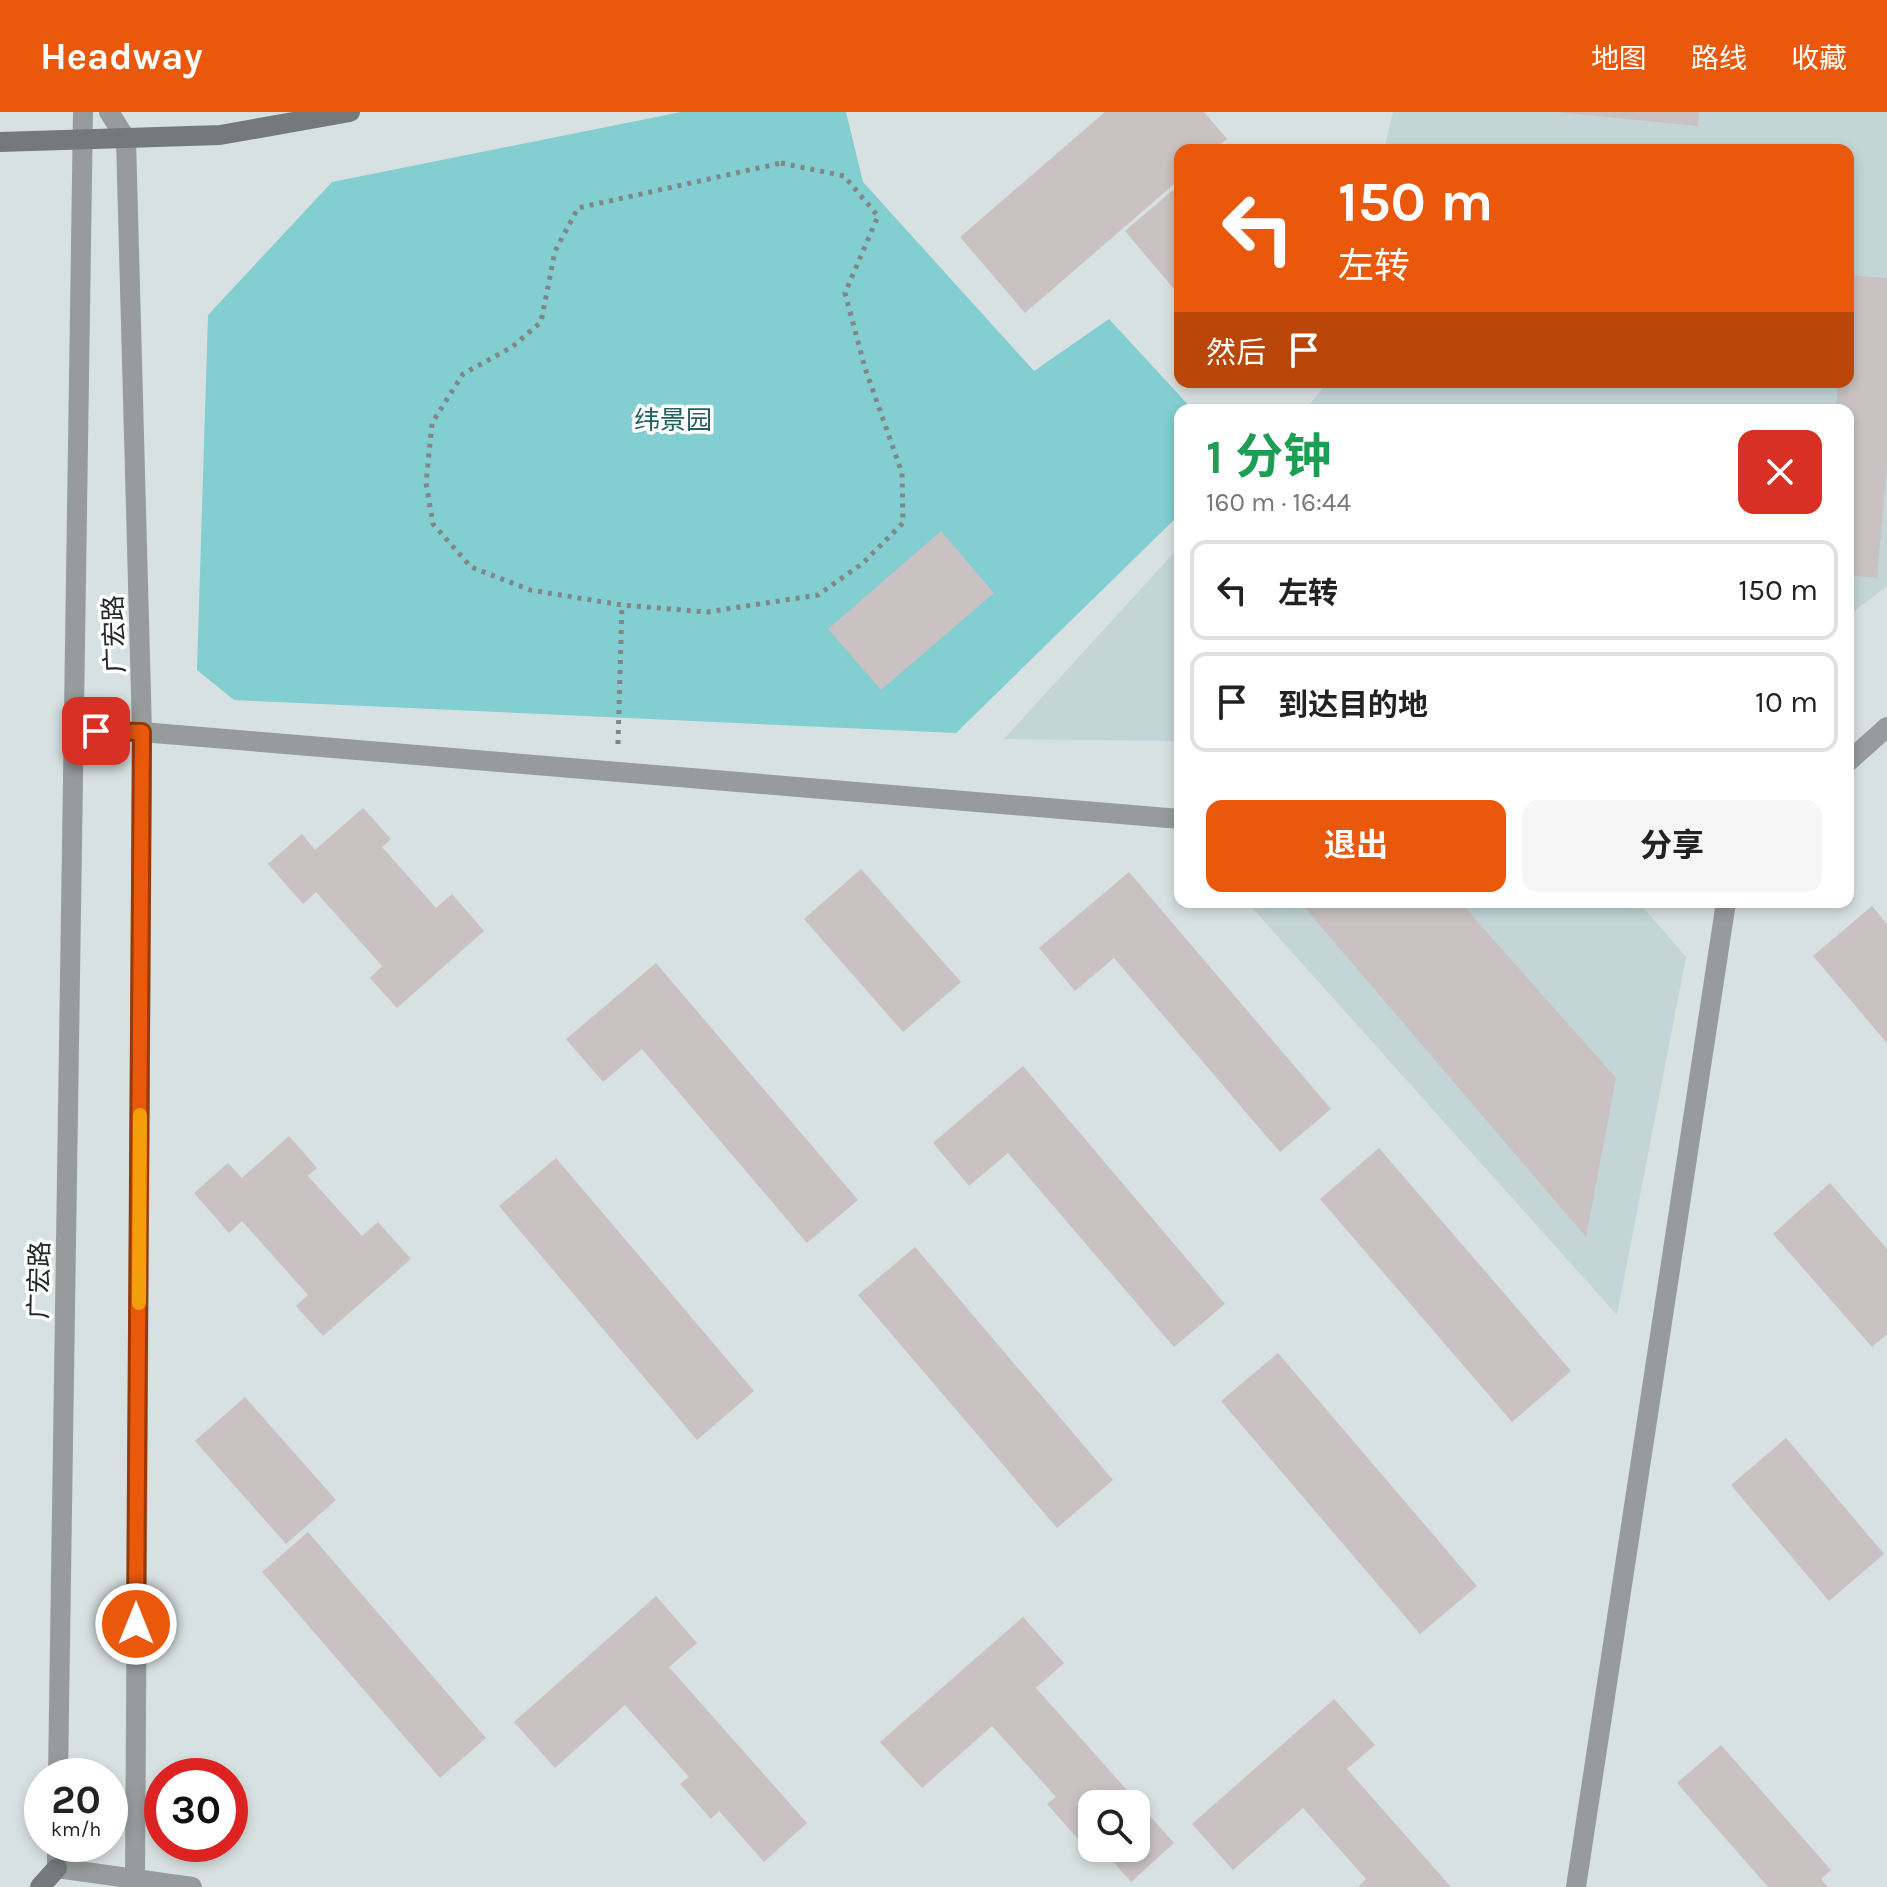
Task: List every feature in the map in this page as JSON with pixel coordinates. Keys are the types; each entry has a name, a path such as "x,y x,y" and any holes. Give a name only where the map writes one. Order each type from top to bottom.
{"street":[{"name":"广宏路","path":"58,1758 83,112"},
{"path":"109,112 126,139"},
{"path":"0,142 220,135 350,112"},
{"name":"广宏路","path":"126,139 142,732 135,1879"},
{"path":"1854,757 1887,727"},
{"path":"73,731 142,732 1174,818"},
{"path":"1576,1887 1725,908"},
{"path":"40,1887 57,1868 57,1862"},
{"path":"57,1868 192,1887"}],"path":[{"path":"781,163 844,176 878,216 845,293 865,368 902,473 903,523 863,563 818,595 707,612 622,605 530,590 471,567 433,524 426,483 432,423 463,374 512,347 541,322 555,251 578,208 781,163"},
{"path":"618,772 622,605"}],"shaded area":[{"path":"1393,112 1887,112 1887,586 1854,611 1854,404 1310,404 1323,388 1854,388 1854,144 1385,144"},
{"path":"1174,553 1174,741 1004,739"},
{"path":"1252,908 1644,908 1686,957 1617,1315"}],"green space":[{"name":"纬景园","path":"681,112 846,112 863,182 1034,371 1109,319 1187,404 1174,404 1174,520 956,733 234,700 197,670 208,315 332,182"}],"building":[{"path":"1105,112 1204,112 1227,139 1221,144 1174,144 1174,184 1025,313 960,237"},
{"path":"1556,112 1699,112 1698,126"},
{"path":"1174,189 1174,289 1125,231"},
{"path":"1854,275 1887,278 1887,465 1877,578 1854,576 1854,404 1836,404 1838,388 1854,388"},
{"path":"941,531 994,593 881,690 828,629"},
{"path":"363,808 391,839 382,847 436,908 452,894 484,931 397,1008 370,978 382,966 316,892 303,904 268,864 302,834 315,850"},
{"path":"861,869 961,982 903,1032 804,919"},
{"path":"1129,872 1331,1109 1280,1152 1114,958 1075,991 1039,948"},
{"path":"1872,906 1887,924 1887,1043 1813,956"},
{"path":"1305,908 1465,908 1616,1078 1586,1237"},
{"path":"656,963 858,1200 807,1243 642,1049 603,1082 566,1039"},
{"path":"1023,1066 1225,1304 1174,1347 1008,1153 969,1186 933,1143"},
{"path":"289,1136 317,1168 308,1176 362,1236 378,1222 411,1259 323,1336 296,1306 308,1295 242,1221 229,1233 194,1193 228,1163 242,1178"},
{"path":"1379,1148 1571,1371 1512,1422 1320,1199"},
{"path":"556,1158 754,1391 697,1440 499,1206"},
{"path":"1830,1183 1887,1249 1887,1334 1872,1347 1773,1234"},
{"path":"915,1247 1113,1480 1057,1528 858,1295"},
{"path":"1278,1353 1477,1586 1420,1634 1221,1401"},
{"path":"245,1397 336,1500 286,1544 195,1441"},
{"path":"1786,1438 1884,1554 1829,1601 1731,1485"},
{"path":"308,1532 486,1738 440,1778 262,1572"},
{"path":"656,1596 697,1643 669,1667 807,1823 764,1862 719,1811 711,1819 680,1784 689,1777 625,1705 555,1768 514,1722"},
{"path":"1023,1617 1064,1663 1036,1688 1127,1790 1078,1790 1078,1839 1047,1804 1056,1797 992,1726 922,1788 880,1742"},
{"path":"1334,1699 1375,1745 1347,1769 1451,1887 1358,1887 1366,1879 1303,1808 1233,1870 1192,1824"},
{"path":"1721,1745 1831,1870 1821,1879 1828,1887 1768,1887 1677,1783"},
{"path":"1150,1816 1174,1843 1131,1882 1113,1862 1150,1862"}],"slow traffic":[{"path":"139,1303 140,1115"}],"route":[{"path":"96,731 142,732 136,1624"}]}
